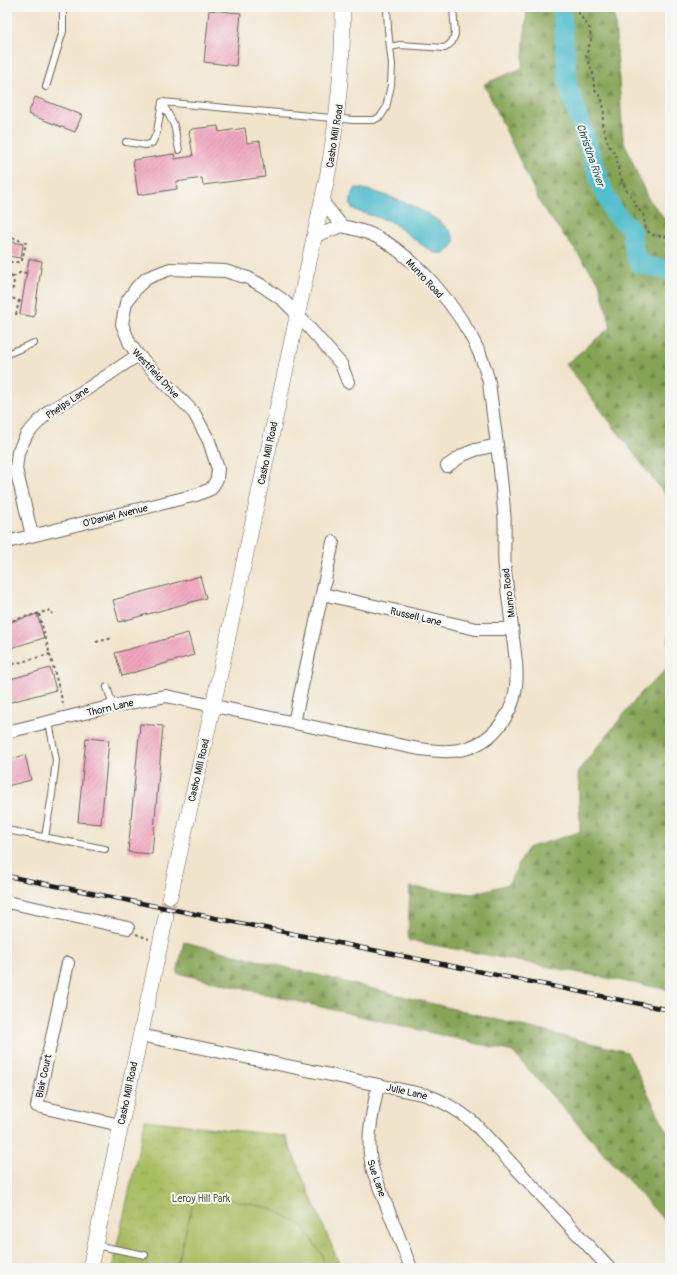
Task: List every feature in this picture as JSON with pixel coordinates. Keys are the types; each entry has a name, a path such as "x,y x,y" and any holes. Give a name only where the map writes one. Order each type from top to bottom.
{"street":[{"name":"Casho Mill Road","path":"170,896 213,706 322,202 337,119 342,71 343,7"},
{"path":"314,236 342,226 322,202"},
{"name":"Munro Road","path":"213,706 428,751 443,752 469,748 491,735 501,725 513,702 516,692 517,670 505,570 505,512 489,382 479,350 458,315 419,269 392,246 377,237 362,231 342,226"},
{"name":"Westfield Drive","path":"217,479 218,470 209,441 194,413 138,355 130,344 122,324 126,303 137,287 147,278 170,269 225,270 262,285 283,300 297,314 341,364 348,382"},
{"name":"Phelps Lane","path":"32,535 16,469 18,452 27,434 49,411 87,389 138,355"},
{"path":"448,466 463,455 475,450 497,445"},
{"name":"O'Daniel Avenue","path":"7,542 196,495 211,489 217,479"},
{"path":"294,723 333,542"},
{"name":"Russell Lane","path":"322,594 476,629 512,629"},
{"name":"Thorn Lane","path":"7,732 113,706 166,696 213,706"},
{"path":"7,902 128,928"},
{"name":"Casho Mill Road","path":"90,1268 166,917"},
{"name":"Blair Court","path":"68,963 37,1106 120,1125"},
{"name":"Julie Lane","path":"140,1035 426,1095 438,1099 462,1113 473,1122 609,1268"},
{"name":"Sue Lane","path":"378,1085 369,1134 368,1145 370,1158 411,1268"}],"lane":[{"path":"46,87 63,31 63,7"},
{"path":"162,102 337,119 366,121 374,120 381,116 386,108 391,85 392,65 388,7"},
{"path":"390,47 400,45 445,48 452,42 455,34 453,7"},
{"path":"126,142 146,145 152,143 157,132 162,102"},
{"path":"162,102 174,125 179,150"},
{"path":"7,354 34,343"},
{"path":"107,686 113,706"},
{"path":"45,837 56,760 48,722"},
{"path":"7,830 105,849"},
{"path":"95,1245 145,1255"}],"path":[{"path":"577,7 576,9 590,29 591,40 586,56 593,73 594,89 602,98 604,110 602,125 609,146 616,155 619,173 627,192 634,200 637,208 644,214 646,230 653,236 670,237"},
{"path":"7,235 26,243 22,260 18,262 7,262"},
{"path":"7,271 13,278 14,284 12,291 7,296 22,302"},
{"path":"13,278 21,272 27,273"},
{"path":"16,315 19,300"},
{"path":"7,622 51,610 52,614"},
{"path":"39,614 64,707"},
{"path":"96,642 113,638"},
{"path":"7,666 50,654"}],"green space":[{"path":"525,7 614,7 623,139 647,197 670,225 670,501 566,364 611,327 599,282 541,205 484,84 522,68 527,11"},
{"path":"670,620 670,990 408,940 410,887 473,894 508,884 528,848 580,832 578,771 642,692 667,669"},
{"path":"184,942 627,1052 670,1137 670,1227 513,1052 177,973"},
{"name":"Leroy Hill Park","path":"145,1120 285,1136 341,1268 112,1268"},
{"path":"196,1192 270,1208 303,1226 322,1255 325,1268 176,1268"}],"water":[{"path":"356,188 380,193 428,214 442,223 451,232 454,243 445,253 435,253 390,221 357,211 351,207 353,192"}],"building":[{"path":"209,10 241,13 236,66 204,62"},
{"path":"35,97 82,115 75,132 28,114"},
{"path":"218,126 219,132 245,128 247,143 260,141 265,177 203,185 202,178 176,182 177,189 138,195 133,160 174,154 175,159 193,156 189,132 192,129"},
{"path":"7,241 23,244 21,258 7,256"},
{"path":"29,259 42,261 34,317 20,314"},
{"path":"200,576 206,598 119,622 113,600"},
{"path":"37,614 44,638 7,649 7,623"},
{"path":"188,633 194,655 122,676 115,653"},
{"path":"50,668 56,690 7,703 7,680"},
{"path":"140,724 163,726 152,854 128,852"},
{"path":"86,738 109,740 101,824 78,822"},
{"path":"25,755 31,780 7,786 7,760"}],"waterway":[{"name":"Christina River","path":"560,7 562,10 568,85 601,184 613,211 631,229 635,255 640,264 660,269 670,269"}],"tunnel":[{"path":"166,917 170,896"}],"railway":[{"path":"7,876 670,1010"}]}
